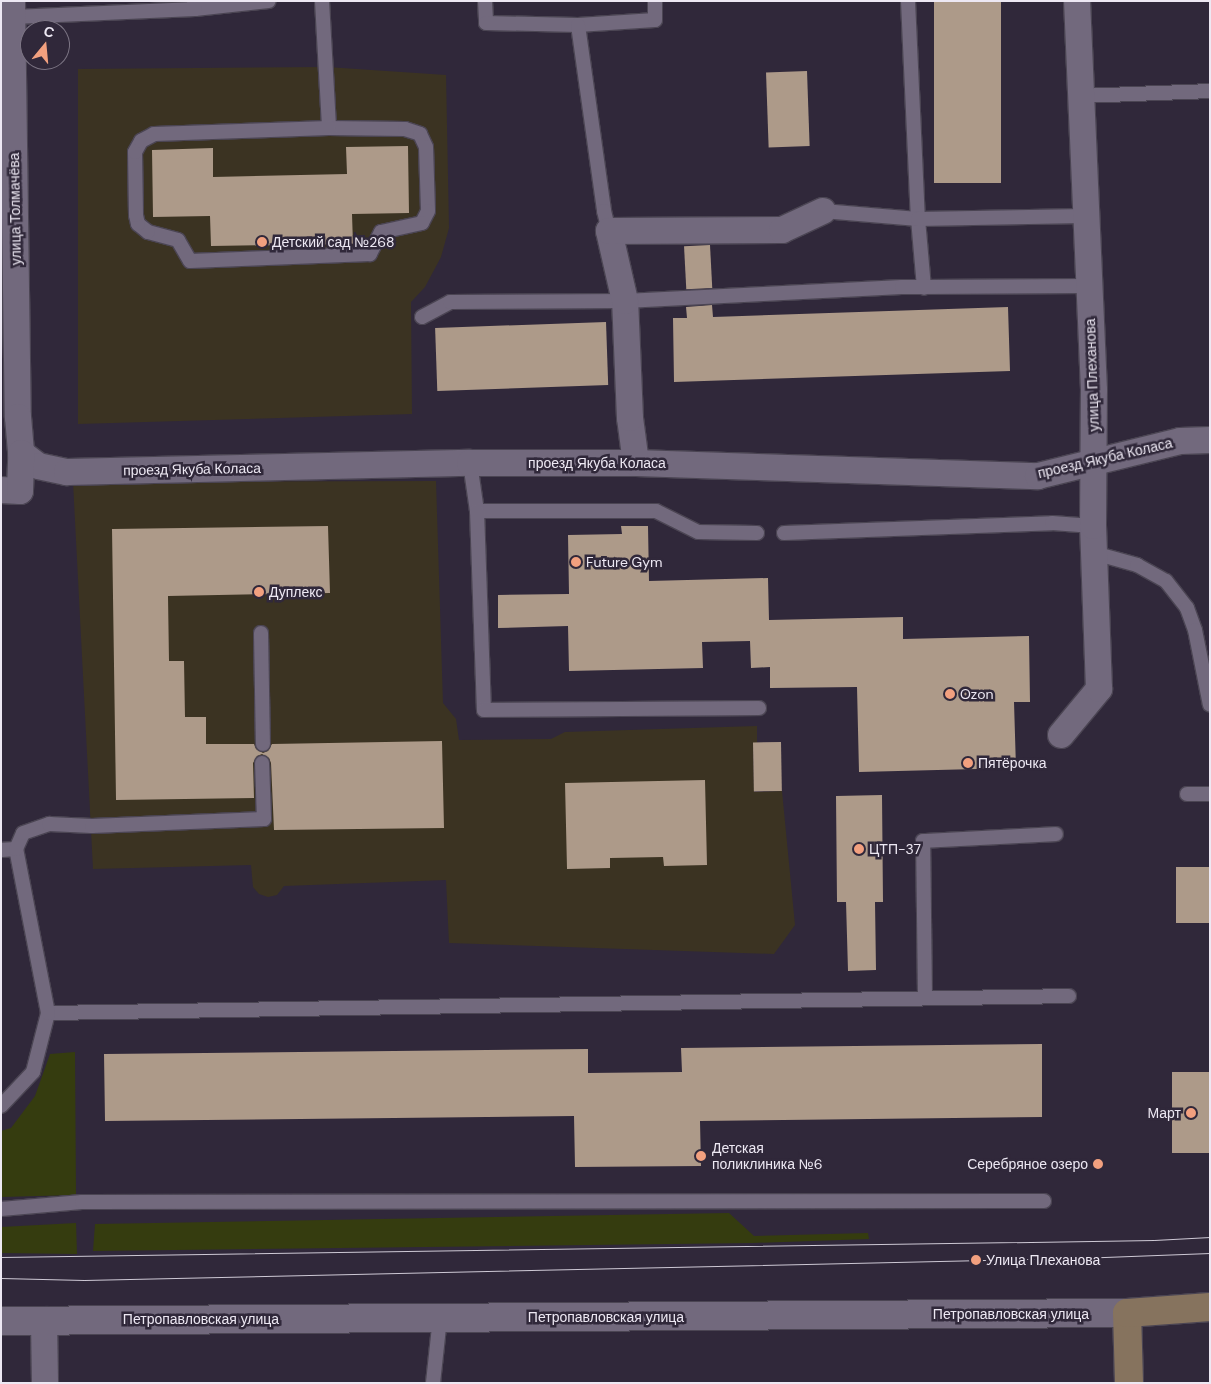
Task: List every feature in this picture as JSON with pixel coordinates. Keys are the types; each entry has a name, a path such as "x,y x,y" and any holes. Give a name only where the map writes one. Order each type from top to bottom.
{"main road":[{"name":"Петропавловская улица","path":"1127,1313 1210,1307"},
{"path":"1127,1313 1129,1383"}],"street":[{"name":"улица Плеханова","path":"1061,734 1099,689 1093,526 1094,390 1084,216 1077,1"},
{"name":"улица Толмачёва","path":"12,9 8,142 18,418 22,453"},
{"path":"636,463 630,418 625,301 609,231 782,230 823,211"},
{"name":"проезд Якуба Коласа","path":"22,453 38,466 67,472 470,463 636,463 1038,476 1180,440 1210,440"},
{"path":"1,490 20,491 22,453"},
{"name":"Петропавловская улица","path":"1,1320 1127,1313"},
{"path":"44,1320 45,1383"}],"lane":[{"path":"12,9 194,5 269,1"},
{"path":"322,1 330,128"},
{"path":"486,1 486,23 578,25 655,20 655,1"},
{"path":"908,1 918,219 924,288"},
{"path":"578,25 604,211 609,231"},
{"path":"1081,96 1210,90"},
{"path":"330,128 405,129 420,134 426,147 428,211 422,223 381,232 370,254 190,261 178,240 148,232 138,224 136,215 135,152 141,141 154,134 330,128"},
{"path":"823,211 918,219 1084,216"},
{"path":"422,317 450,302 625,301 924,288 1088,286"},
{"path":"470,463 477,511 484,710 759,708"},
{"path":"477,511 656,511 698,532 757,534"},
{"path":"784,532 1052,523 1093,526"},
{"path":"1094,553 1137,566 1166,581 1187,608 1195,630 1210,705"},
{"path":"261,634 262,744"},
{"path":"1,1106 33,1072 48,1012 16,850 23,833 49,824 92,826 264,819 262,763"},
{"path":"1187,794 1210,794"},
{"path":"925,997 924,841 1056,834"},
{"path":"1,850 16,850"},
{"path":"48,1012 1069,996"},
{"path":"1,1209 82,1202 1044,1202"},
{"path":"433,1383 440,1318"}],"shaded area":[{"name":"Детский сад №268","path":"327,67 446,75 449,228 441,257 425,287 411,302 412,414 78,424 78,69"},
{"name":"Дуплекс","path":"436,481 443,703 456,719 459,740 551,739 565,732 757,726 757,743 753,743 754,792 782,791 795,925 774,954 449,943 446,880 284,886 277,895 268,897 259,894 253,887 251,865 93,869 73,482"}],"green space":[{"path":"75,1052 76,1195 1,1197 1,1131 11,1128 35,1096 50,1054"},
{"path":"729,1213 754,1236 868,1233 869,1239 752,1243 93,1251 95,1224"},
{"path":"76,1223 77,1254 1,1253 1,1227"}],"building":[{"path":"934,1 1001,1 1001,183 934,183"},
{"path":"807,71 810,146 769,147 766,72"},
{"path":"408,146 409,213 352,214 353,244 211,246 210,216 153,217 152,150 213,148 213,177 347,174 346,147"},
{"path":"710,245 712,288 686,289 684,246"},
{"path":"712,305 713,317 1008,307 1010,371 674,382 673,318 687,318 686,307"},
{"path":"606,322 608,385 437,391 435,328"},
{"path":"328,526 330,593 168,596 169,661 184,661 185,717 206,717 206,744 254,744 256,749 263,753 268,751 272,744 442,741 444,828 274,830 271,763 269,758 262,754 257,756 253,763 254,798 116,800 112,529"},
{"path":"621,526 648,526 649,581 768,578 769,620 903,617 903,639 1029,636 1030,702 1014,702 1016,768 859,772 857,687 770,688 770,667 751,668 750,641 702,642 703,668 569,671 568,626 498,628 498,595 569,594 568,535 622,534"},
{"path":"753,742 781,742 782,791 754,791"},
{"path":"705,780 707,865 664,866 663,857 610,858 610,868 567,869 565,783"},
{"name":"ЦТП-37","path":"882,795 883,902 875,902 876,970 848,971 846,902 837,902 836,796"},
{"path":"1176,867 1210,867 1210,923 1176,923"},
{"path":"1042,1044 1042,1117 700,1121 701,1166 575,1167 574,1116 105,1121 104,1054 588,1049 588,1073 682,1072 681,1048"},
{"name":"Март","path":"1172,1072 1210,1072 1210,1153 1172,1153"}],"tram line":[{"path":"1,1257 1154,1240 1210,1237"},
{"path":"1,1278 84,1280 1078,1258 1210,1253"}],"place":[{"name":"Детский сад №268","path":"262,242"},
{"name":"Future Gym","path":"576,562"},
{"name":"Дуплекс","path":"259,592"},
{"name":"Ozon","path":"950,694"},
{"name":"Пятёрочка","path":"968,763"},
{"name":"ЦТП-37","path":"859,849"},
{"name":"Март","path":"1191,1113"},
{"name":"Детская поликлиника №6","path":"701,1156"},
{"name":"Серебряное озеро","path":"1098,1164"},
{"name":"Улица Плеханова","path":"976,1260"}]}
